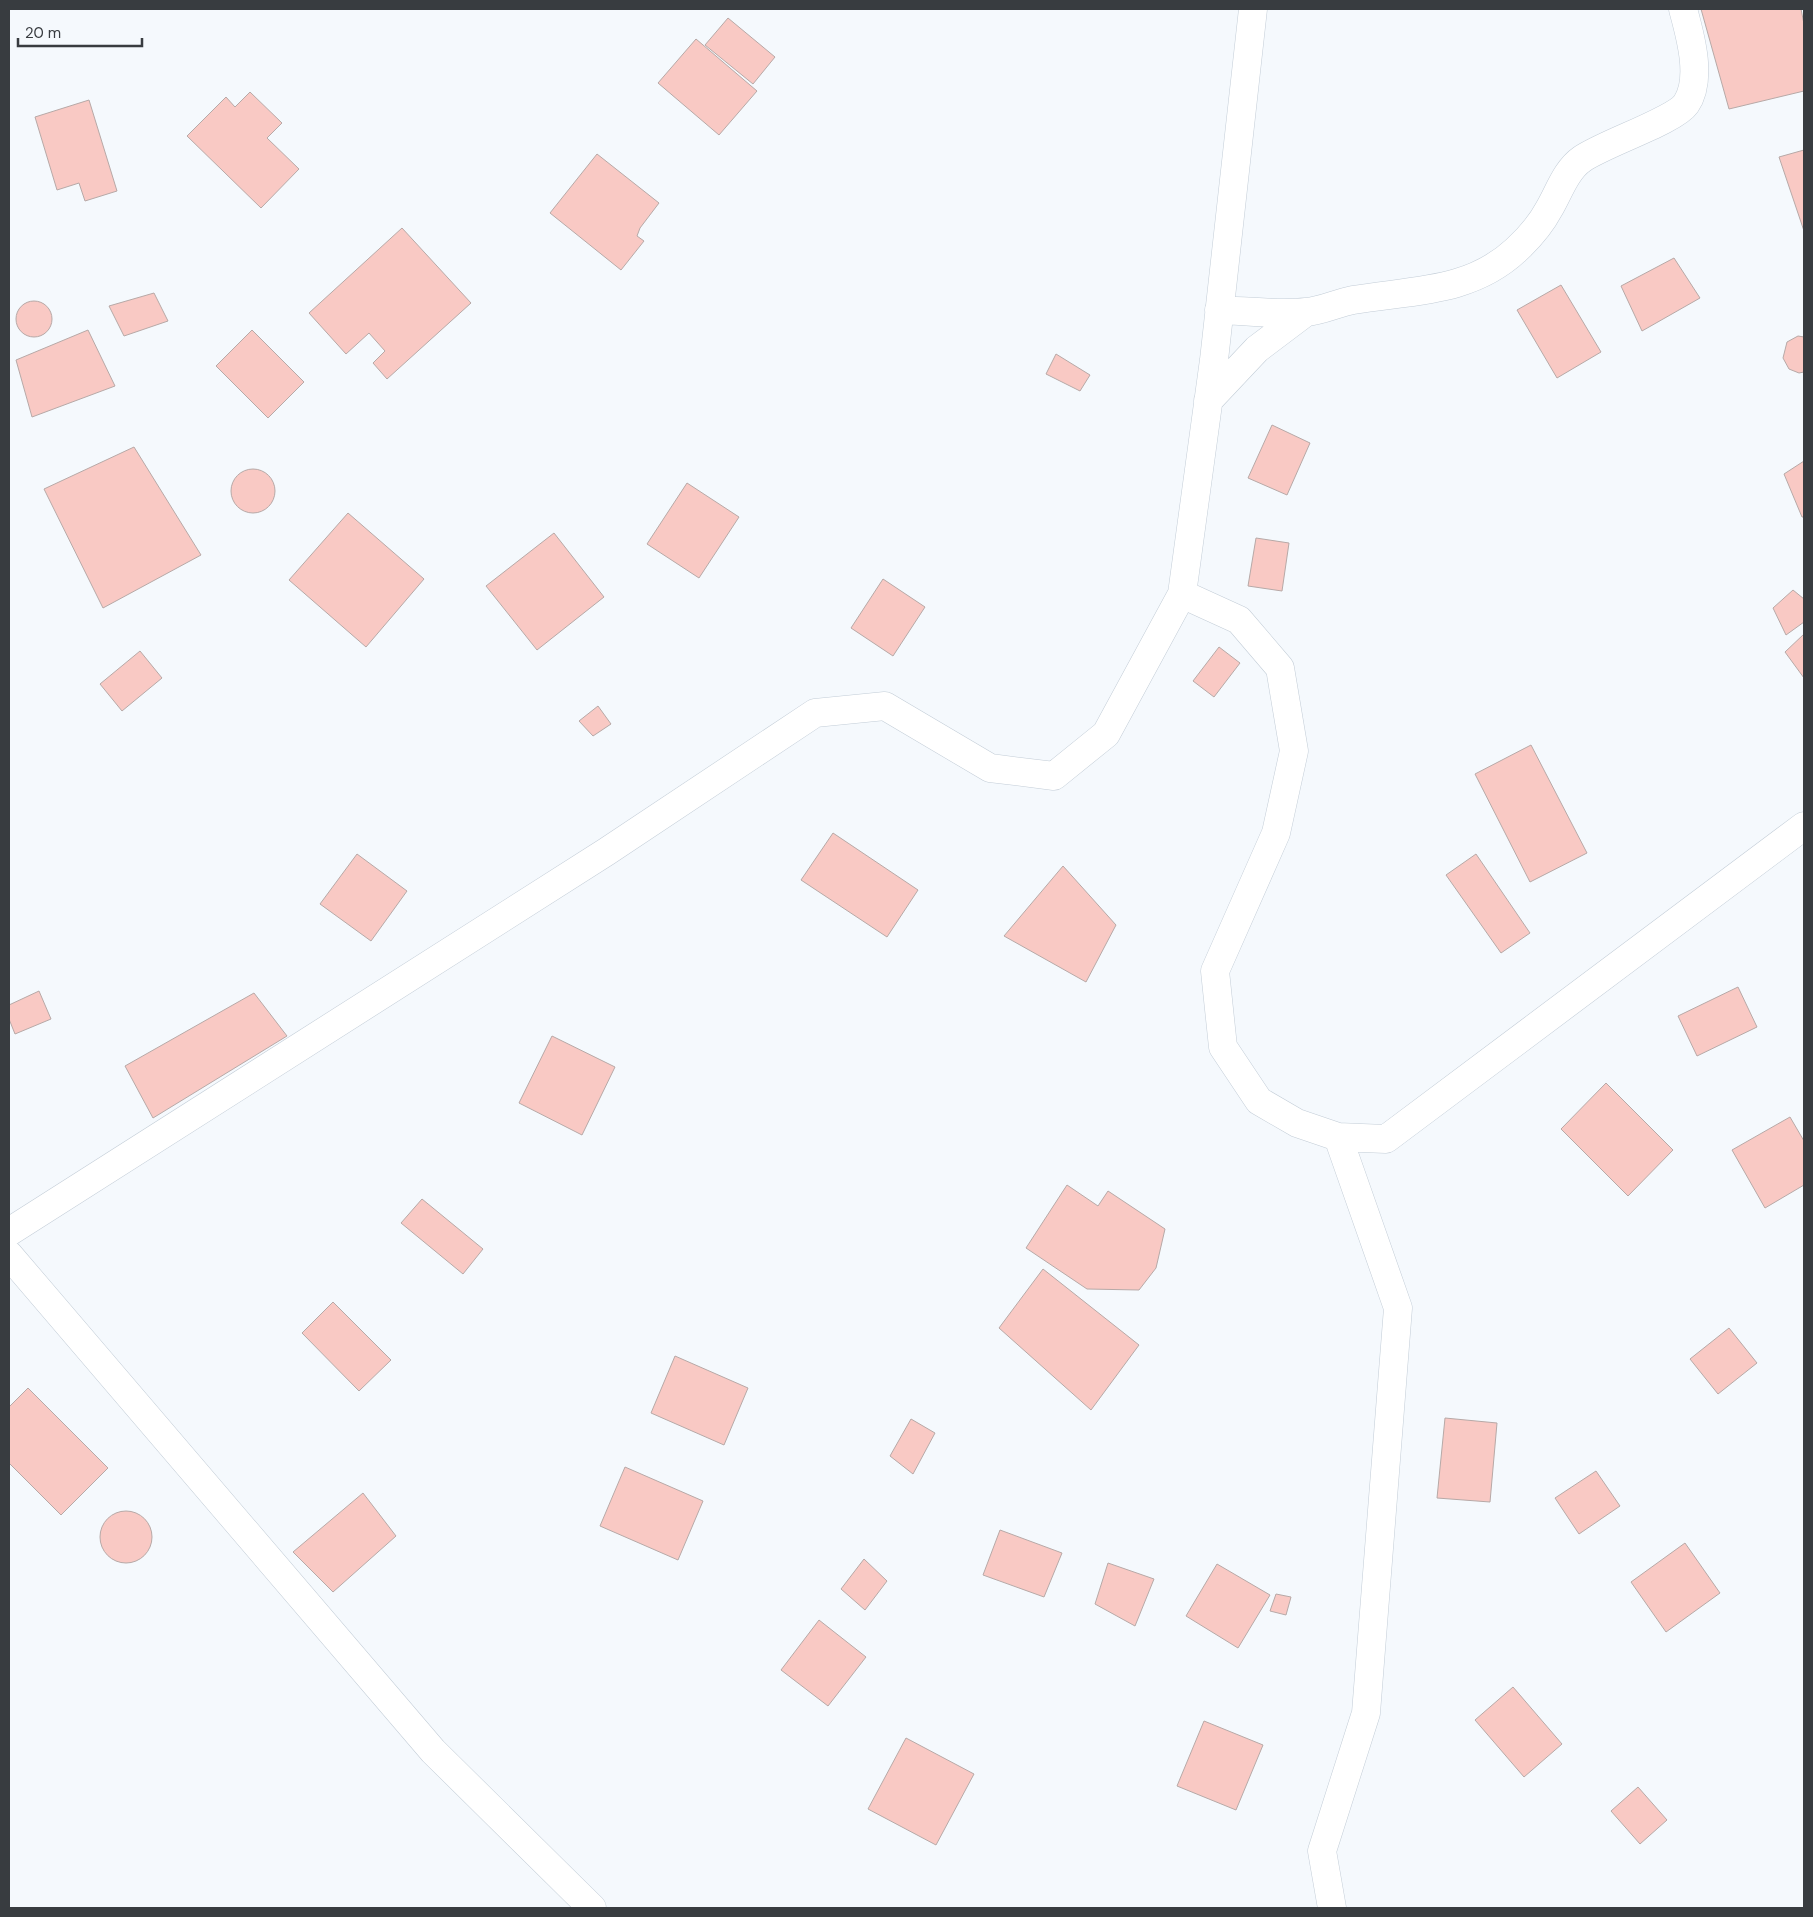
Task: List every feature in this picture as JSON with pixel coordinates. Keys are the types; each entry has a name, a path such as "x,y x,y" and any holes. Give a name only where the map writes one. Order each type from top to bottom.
{"street":[{"path":"9,1232 606,852 815,712 885,706 990,768 1054,776 1106,734 1182,594 1208,401 1253,9"},
{"path":"1219,310 1306,312 1351,301 1454,284 1478,277 1496,267 1534,232 1571,170 1581,160 1604,146 1675,114 1686,104 1694,82 1693,44 1683,9"},
{"path":"1208,401 1257,349 1306,312"},
{"path":"1182,594 1239,620 1280,668 1294,752 1276,833 1215,971 1223,1047 1259,1101 1297,1123 1338,1138 1386,1139 1804,826"},
{"path":"1332,1908 1322,1851 1366,1713 1398,1308 1338,1138"},
{"path":"9,1255 432,1751 592,1908"}],"building":[{"path":"1701,9 1801,9 1804,24 1804,91 1729,109"},
{"path":"728,18 775,57 753,84 705,45"},
{"path":"696,39 757,91 719,135 658,83"},
{"path":"250,92 282,123 267,138 299,169 261,208 187,136 226,97 235,107"},
{"path":"89,100 117,191 85,201 79,183 57,190 35,117"},
{"path":"1804,150 1804,231 1779,157"},
{"path":"597,154 659,203 640,228 637,236 644,241 621,270 550,213"},
{"path":"402,228 471,303 387,379 373,363 385,351 369,333 346,354 309,313"},
{"path":"1674,258 1700,298 1642,331 1621,286"},
{"path":"1561,285 1601,352 1557,378 1517,310"},
{"path":"154,293 168,321 124,336 109,306"},
{"path":"34,301 41,302 47,306 51,312 51,326 47,332 41,336 34,337 27,336 21,332 17,326 16,319 17,312 21,306 27,302"},
{"path":"88,330 115,386 32,417 16,360"},
{"path":"252,330 304,382 268,418 216,366"},
{"path":"1798,336 1804,337 1804,372 1799,373 1789,369 1783,358 1787,342"},
{"path":"1056,354 1090,375 1080,391 1046,374"},
{"path":"1272,425 1310,443 1287,495 1248,478"},
{"path":"134,447 201,555 103,608 44,489"},
{"path":"1804,461 1804,517 1802,517 1784,474"},
{"path":"249,469 257,469 269,475 275,491 269,507 257,513 249,513 237,507 231,495 231,487 237,475"},
{"path":"687,483 739,517 699,578 647,544"},
{"path":"348,513 424,579 366,647 289,580"},
{"path":"554,533 604,597 537,650 486,586"},
{"path":"1256,538 1289,543 1282,591 1248,586"},
{"path":"883,579 925,607 893,656 851,628"},
{"path":"1793,590 1804,599 1804,622 1786,635 1773,608"},
{"path":"1804,634 1804,678 1785,652"},
{"path":"1219,647 1240,663 1214,697 1193,681"},
{"path":"140,651 162,678 122,711 100,684"},
{"path":"598,706 611,724 593,736 579,721"},
{"path":"1531,745 1587,853 1530,882 1475,774"},
{"path":"833,833 918,890 887,937 801,880"},
{"path":"357,854 407,891 371,941 320,904"},
{"path":"1476,854 1530,933 1501,953 1446,875"},
{"path":"1063,866 1116,925 1086,982 1004,936"},
{"path":"1738,987 1757,1027 1697,1056 1678,1016"},
{"path":"39,991 51,1019 15,1034 9,1019 9,1005"},
{"path":"254,993 287,1036 153,1118 125,1066"},
{"path":"552,1036 615,1067 582,1135 519,1103"},
{"path":"1606,1083 1673,1150 1628,1196 1561,1129"},
{"path":"1790,1117 1804,1141 1804,1185 1765,1208 1732,1150"},
{"path":"1067,1185 1098,1206 1108,1191 1165,1229 1156,1268 1139,1290 1087,1289 1026,1248"},
{"path":"422,1199 483,1249 463,1274 401,1223"},
{"path":"1043,1269 1139,1345 1091,1410 999,1328"},
{"path":"333,1302 391,1360 359,1391 302,1333"},
{"path":"1729,1328 1757,1363 1718,1394 1690,1359"},
{"path":"675,1356 748,1388 724,1445 651,1413"},
{"path":"28,1388 108,1468 61,1515 9,1463 9,1407"},
{"path":"1445,1418 1497,1423 1490,1502 1437,1498"},
{"path":"911,1419 935,1433 913,1474 890,1456"},
{"path":"625,1467 703,1501 678,1560 600,1526"},
{"path":"1596,1471 1620,1506 1579,1534 1555,1498"},
{"path":"363,1493 396,1536 333,1592 293,1552"},
{"path":"121,1511 131,1511 145,1518 152,1532 152,1542 145,1556 131,1563 121,1563 111,1559 104,1552 100,1542 100,1532 104,1522 111,1515"},
{"path":"1000,1530 1062,1553 1044,1597 983,1575"},
{"path":"1685,1543 1720,1593 1666,1632 1631,1582"},
{"path":"864,1559 887,1581 865,1610 841,1589"},
{"path":"1108,1563 1154,1579 1135,1626 1095,1604"},
{"path":"1217,1564 1270,1595 1238,1648 1186,1616"},
{"path":"1276,1594 1291,1597 1286,1615 1270,1611"},
{"path":"819,1620 866,1657 828,1706 781,1670"},
{"path":"1513,1687 1562,1744 1524,1777 1475,1720"},
{"path":"1204,1721 1263,1745 1236,1810 1177,1786"},
{"path":"906,1738 974,1774 936,1845 868,1809"},
{"path":"1638,1787 1667,1820 1640,1844 1611,1811"}]}
